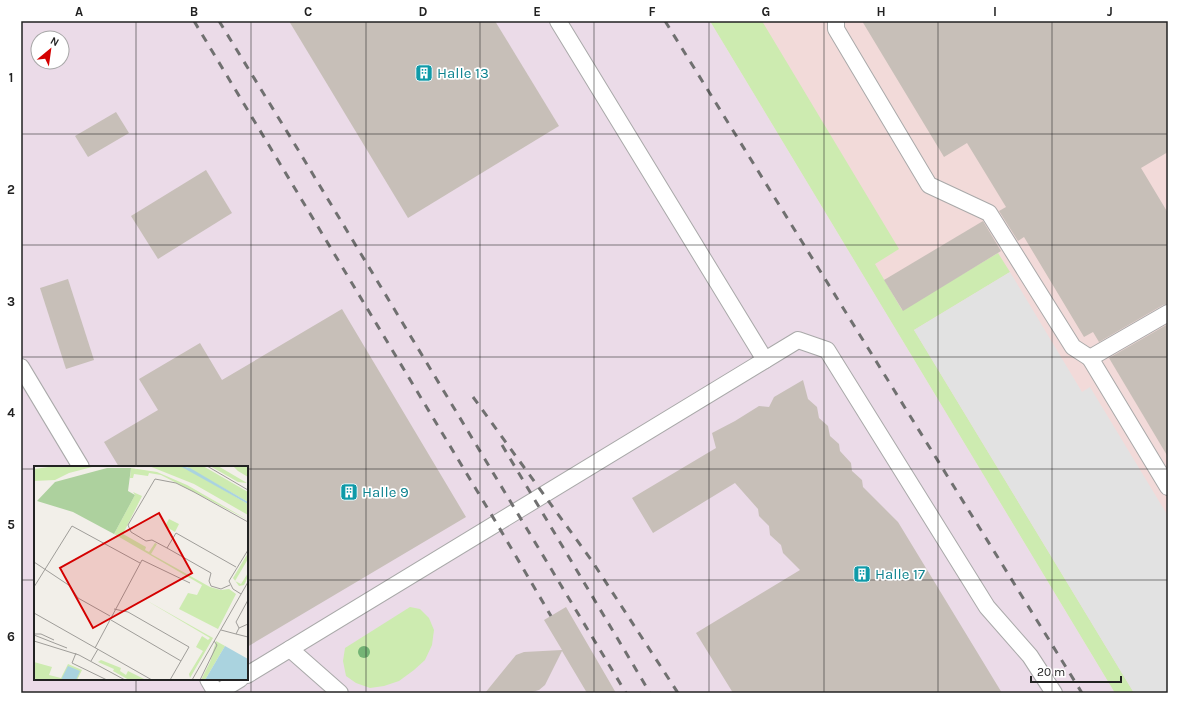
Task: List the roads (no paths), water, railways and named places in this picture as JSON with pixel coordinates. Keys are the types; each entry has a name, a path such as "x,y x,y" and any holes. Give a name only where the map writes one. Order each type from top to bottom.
{"lane":[{"path":"558,21 765,360"},
{"path":"836,21 836,29 929,185 989,213 1072,347 1090,358 1168,487"},
{"path":"1090,358 1168,312"},
{"path":"248,674 798,340 827,350 987,607 1030,656 1054,693"},
{"path":"21,367 80,466"},
{"path":"290,649 340,693"},
{"path":"209,680 216,693 238,680"}],"railway":[{"path":"194,21 551,616"},
{"path":"219,21 626,693"},
{"path":"665,21 1082,693"},
{"path":"473,397 592,561 678,693"},
{"path":"502,445 650,693"}],"place":[{"name":"Halle 13","path":"424,73"},
{"name":"Halle 9","path":"349,492"},
{"name":"Halle 17","path":"862,574"}]}
